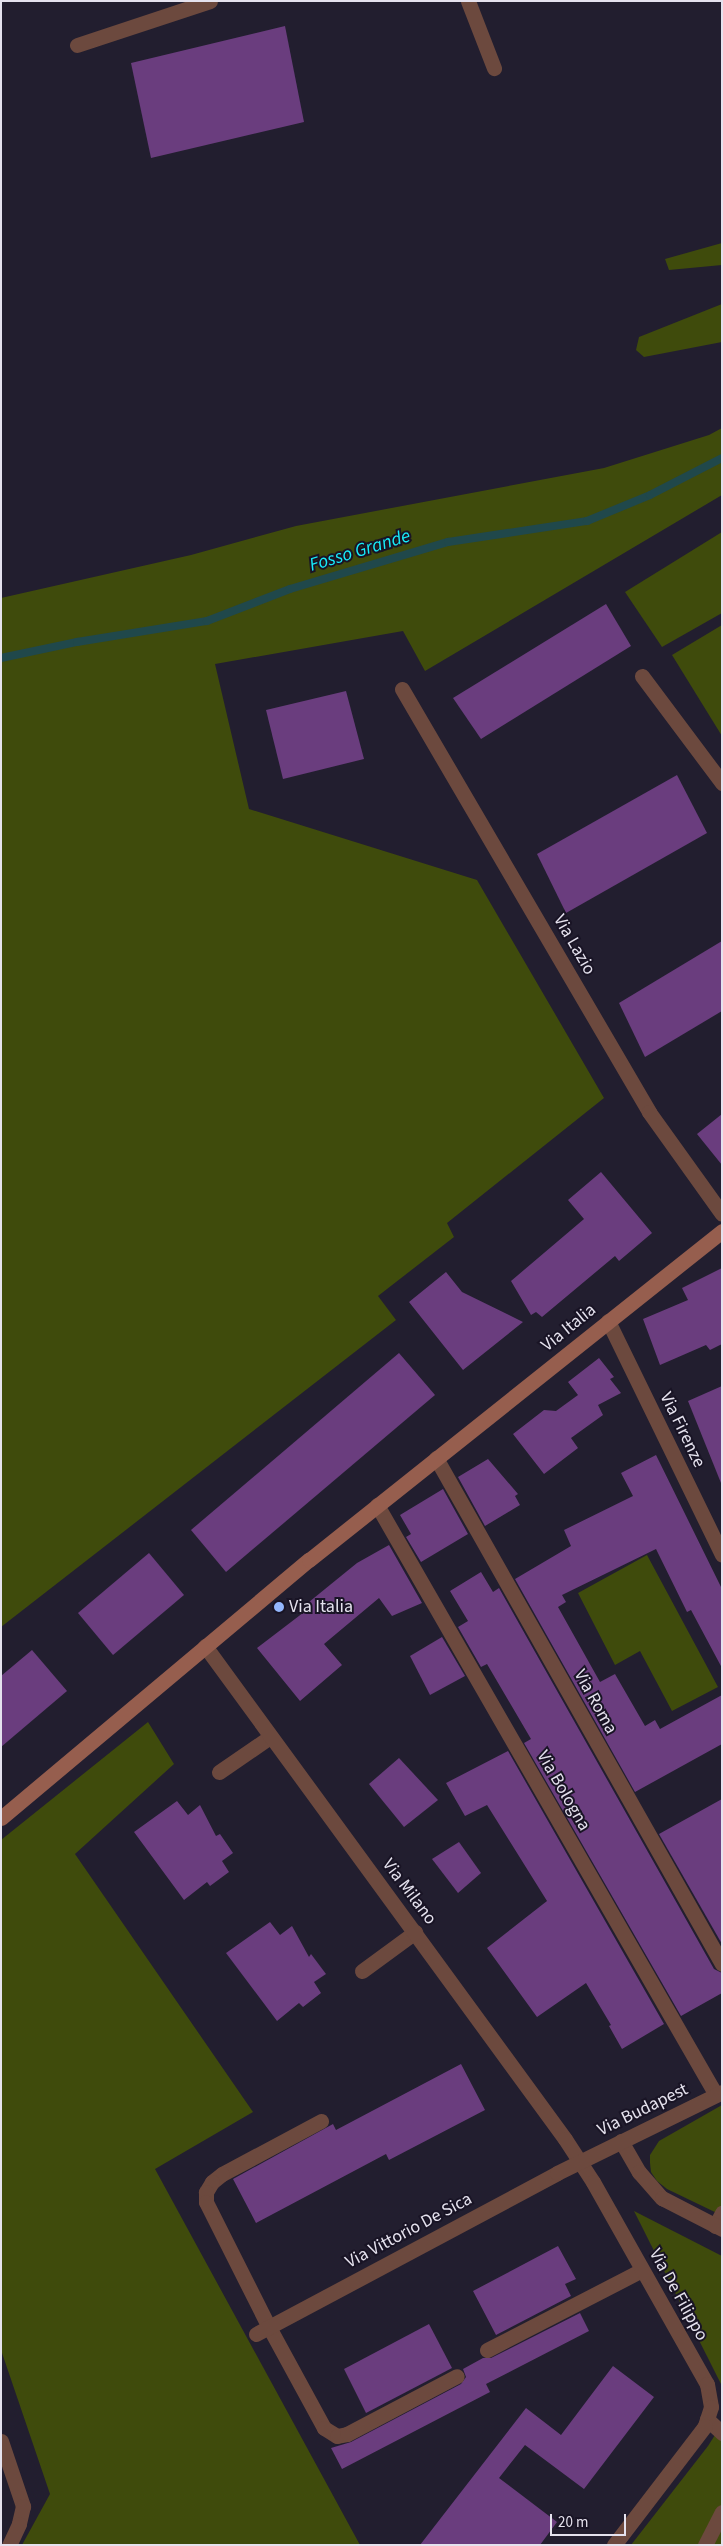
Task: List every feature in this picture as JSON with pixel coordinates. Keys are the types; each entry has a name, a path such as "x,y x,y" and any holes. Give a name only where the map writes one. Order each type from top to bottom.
{"main road":[{"name":"Via Italia","path":"1,1818 205,1646 377,1505 722,1232"}],"street":[{"path":"76,44 210,1"},
{"path":"468,1 494,68"},
{"path":"642,676 722,783"},
{"name":"Via Lazio","path":"402,689 649,1112 722,1214"},
{"name":"Via Firenze","path":"608,1322 722,1555"},
{"name":"Via Roma","path":"436,1458 722,1964"},
{"name":"Via Bologna","path":"377,1505 719,2094"},
{"name":"Via Milano","path":"205,1646 415,1932 580,2162"},
{"path":"218,1772 270,1737"},
{"path":"362,1971 415,1932"},
{"name":"Via Budapest","path":"580,2162 719,2094"},
{"path":"321,2121 222,2174 212,2182 206,2192 206,2202 263,2331 324,2428 337,2436 347,2434 457,2376"},
{"path":"621,2141 639,2172 662,2198 720,2223"},
{"name":"Via De Filippo","path":"580,2162 707,2384 711,2406 705,2426 614,2545"},
{"name":"Via Vittorio De Sica","path":"263,2331 580,2162"},
{"path":"487,2350 642,2270"},
{"path":"707,2419 722,2432"},
{"path":"1,2441 23,2506 19,2524 9,2545"},
{"path":"705,2545 722,2512"}],"green space":[{"path":"722,243 722,265 669,270 665,259"},
{"path":"722,304 722,342 644,357 636,350 639,337"},
{"path":"722,428 722,495 425,671 403,631 215,664 249,809 477,880 604,1098 447,1223 454,1237 378,1296 396,1320 1,1627 1,598 191,555 296,526 604,468 709,435"},
{"path":"722,532 722,613 662,647 625,592"},
{"path":"722,625 722,736 672,655"},
{"path":"647,1555 718,1687 672,1711 640,1651 615,1665 578,1593"},
{"path":"148,1722 174,1764 75,1854 253,2112 155,2169 360,2545 22,2545 50,2494 1,2350 1,1840"},
{"path":"722,2105 721,2215 667,2189 657,2181 651,2172 650,2155 659,2141"},
{"path":"634,2211 722,2256 722,2386"},
{"path":"722,2424 722,2545 631,2545 708,2446"}],"building":[{"path":"285,26 304,122 151,158 131,63"},
{"path":"606,604 631,646 481,739 453,698"},
{"path":"346,691 364,759 283,779 266,710"},
{"path":"677,775 707,833 566,913 537,854"},
{"path":"722,941 722,1011 645,1057 619,1003"},
{"path":"722,1114 722,1165 697,1134"},
{"path":"601,1172 652,1233 619,1261 615,1256 542,1317 536,1312 531,1315 511,1281 584,1219 568,1200"},
{"path":"722,1268 722,1344 710,1350 706,1345 660,1365 643,1319 688,1300 682,1288"},
{"path":"446,1272 462,1292 523,1322 463,1370 409,1302"},
{"path":"399,1353 435,1395 226,1572 191,1530"},
{"path":"599,1358 614,1377 610,1379 621,1393 598,1405 603,1415 571,1438 578,1448 544,1474 513,1434 544,1410 556,1411 578,1395 568,1382"},
{"path":"722,1386 722,1483 721,1483 688,1401"},
{"path":"656,1455 722,1589 722,1668 691,1610 687,1612 656,1549 562,1595 566,1602 558,1607 600,1682 615,1674 645,1726 655,1720 660,1729 722,1695 722,1744 635,1792 515,1579 571,1546 564,1530 633,1496 621,1473"},
{"path":"488,1459 518,1494 515,1496 520,1505 485,1526 458,1477"},
{"path":"443,1489 468,1534 421,1562 406,1537 411,1534 400,1515"},
{"path":"389,1545 422,1603 392,1616 379,1598 324,1644 342,1665 300,1701 257,1648 312,1606 309,1602 357,1563"},
{"path":"149,1553 184,1595 113,1655 78,1613"},
{"path":"481,1572 493,1592 499,1588 714,1969 722,1973 722,1993 681,2016 524,1743 531,1739 487,1664 481,1667 458,1627 468,1621 450,1591"},
{"path":"442,1637 465,1676 430,1695 410,1656"},
{"path":"32,1650 67,1691 1,1747 1,1676"},
{"path":"508,1751 664,2024 622,2049 609,2026 611,2025 586,1983 537,2017 487,1948 547,1901 487,1805 465,1816 446,1783"},
{"path":"399,1758 438,1800 404,1827 369,1784"},
{"path":"722,1799 722,1944 659,1834"},
{"path":"177,1801 188,1815 200,1805 216,1836 220,1834 233,1853 222,1861 229,1872 210,1886 207,1882 184,1900 134,1832"},
{"path":"459,1842 481,1873 458,1893 432,1859"},
{"path":"270,1922 280,1935 292,1926 309,1957 311,1954 326,1974 314,1982 321,1993 303,2007 299,2003 277,2021 226,1953"},
{"path":"461,2064 485,2110 389,2160 386,2154 256,2223 233,2179 333,2124 336,2130"},
{"path":"558,2246 576,2279 565,2284 571,2296 496,2335 473,2291"},
{"path":"580,2313 589,2331 486,2384 490,2392 342,2469 331,2448 351,2442 461,2384 466,2377 463,2369 483,2358 491,2358"},
{"path":"429,2324 452,2368 366,2413 344,2369"},
{"path":"613,2366 654,2397 584,2489 525,2445 499,2478 557,2522 540,2545 420,2545 526,2408 561,2435"}],"waterway":[{"name":"Fosso Grande","path":"1,658 77,642 207,621 290,589 448,542 587,521 650,495 722,458"}],"place":[{"name":"Via Italia","path":"279,1607"}]}
